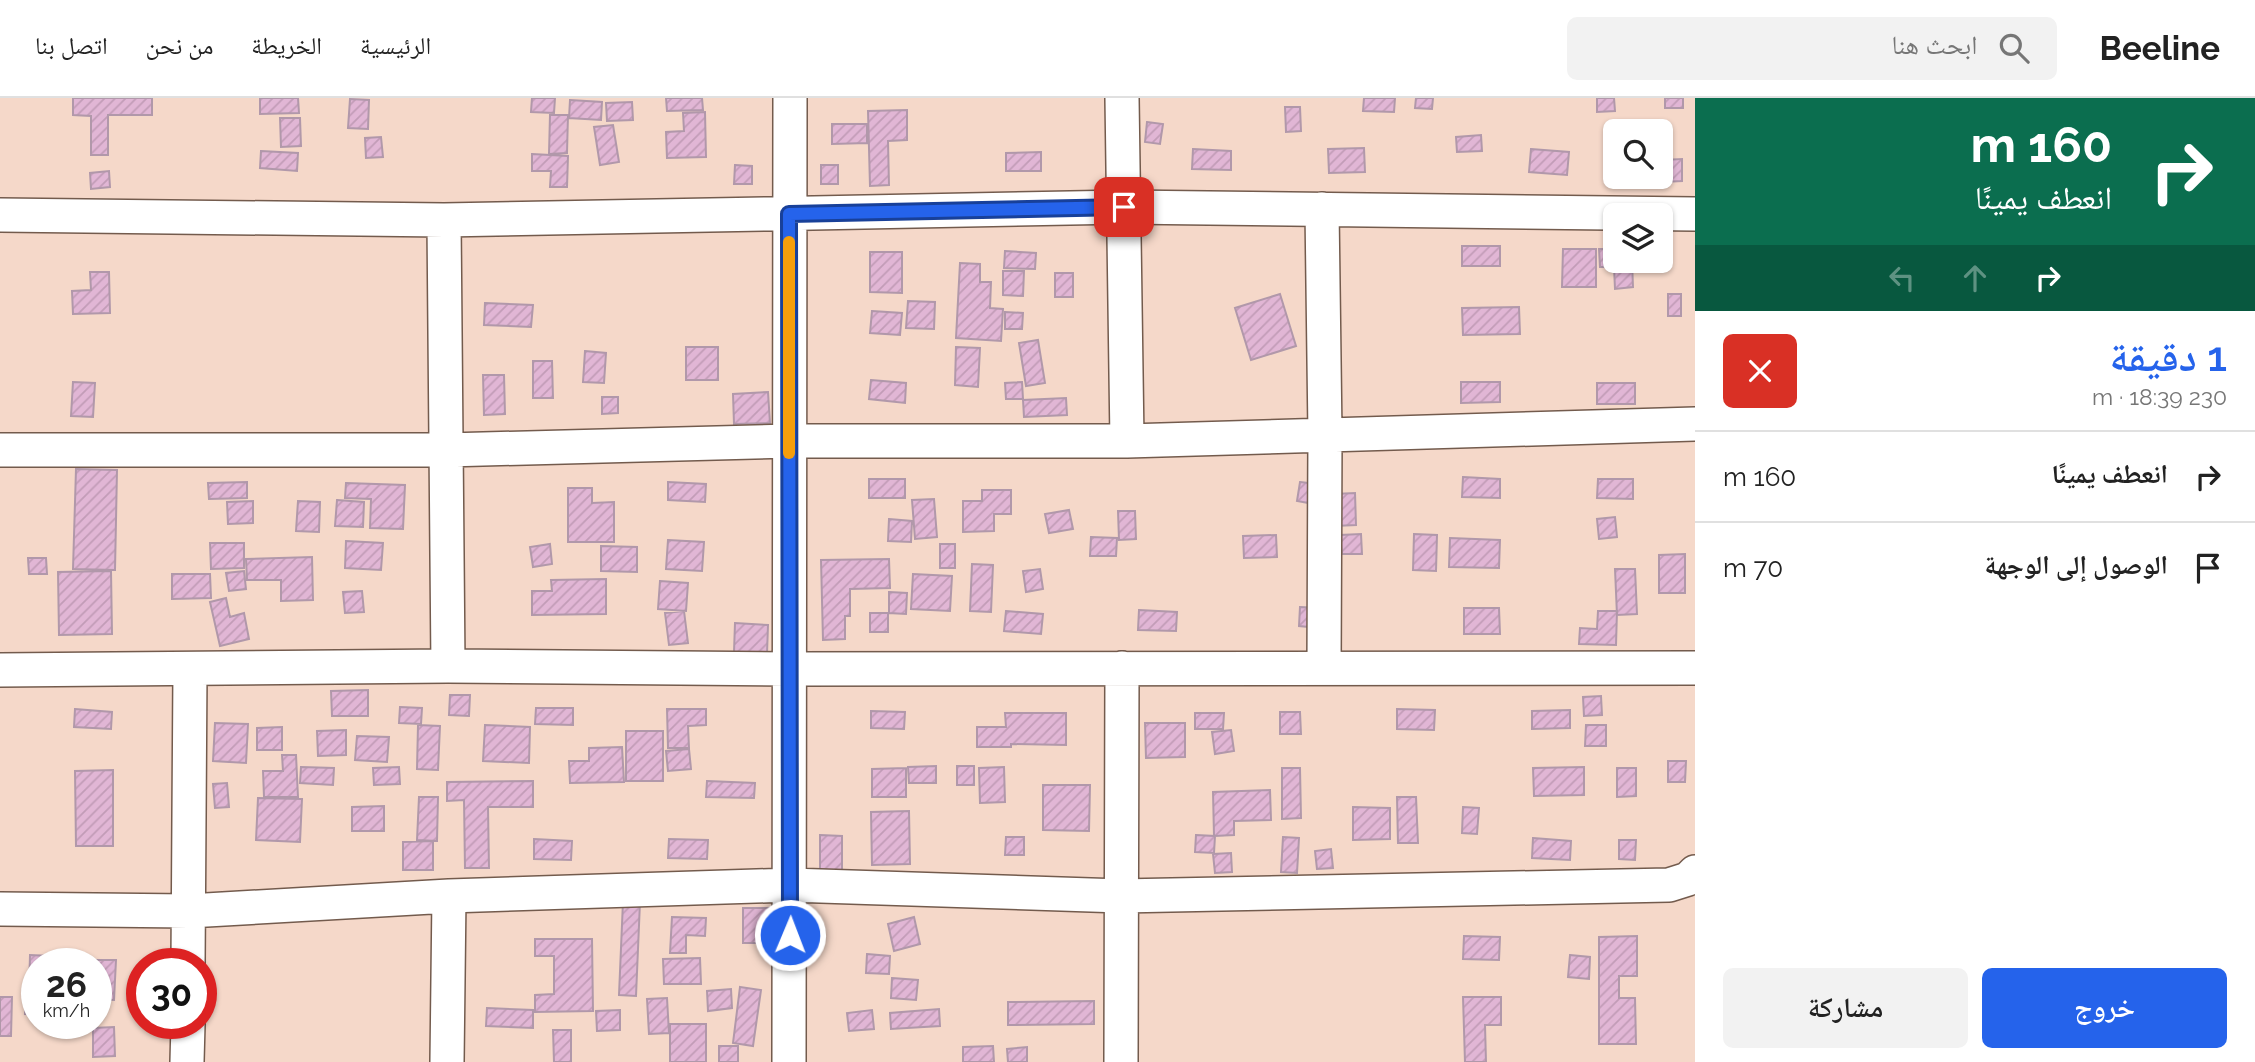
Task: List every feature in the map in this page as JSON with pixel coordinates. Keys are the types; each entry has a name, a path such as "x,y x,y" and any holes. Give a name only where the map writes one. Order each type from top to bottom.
{"street":[{"path":"789,1062 790,98"},
{"path":"1122,98 1127,441"},
{"path":"0,215 444,220 1124,207 1695,214"},
{"path":"1322,209 1324,668"},
{"path":"444,220 448,666"},
{"path":"0,450 447,450 789,441 1127,441 1695,424"},
{"path":"0,670 448,666 789,669 1695,668"},
{"path":"1121,1062 1122,668"},
{"path":"188,948 190,670"},
{"path":"0,909 189,911 449,896 790,885 1121,896 1669,885 1688,879 1695,872"},
{"path":"447,1062 449,896"},
{"path":"187,1062 188,1039"}],"building":[{"path":"73,98 152,98 152,115 108,115 108,155 91,155 91,116 73,115"},
{"path":"260,98 298,98 299,113 260,114"},
{"path":"532,98 555,98 554,113 531,112"},
{"path":"666,98 702,98 703,110 667,111"},
{"path":"1364,98 1395,98 1394,112 1363,111"},
{"path":"1416,98 1433,98 1432,109 1415,108"},
{"path":"1597,98 1614,98 1615,111 1597,112"},
{"path":"1665,98 1683,98 1683,108 1665,108"},
{"path":"350,99 369,100 368,129 348,128"},
{"path":"570,100 602,102 601,120 569,118"},
{"path":"632,102 633,120 607,121 606,103"},
{"path":"1285,107 1300,107 1301,131 1286,132"},
{"path":"907,110 907,140 888,141 889,185 870,186 868,111"},
{"path":"705,112 706,157 667,158 666,132 684,131 683,113"},
{"path":"550,115 568,115 567,153 549,154"},
{"path":"280,118 300,118 301,146 281,147"},
{"path":"1147,122 1163,124 1160,144 1145,142"},
{"path":"832,124 867,124 867,143 832,144"},
{"path":"613,125 619,162 600,165 594,127"},
{"path":"1481,135 1482,151 1457,152 1456,137"},
{"path":"381,137 383,157 366,158 365,138"},
{"path":"1364,148 1365,172 1329,173 1328,149"},
{"path":"1193,149 1231,151 1231,170 1192,169"},
{"path":"1531,149 1569,152 1567,175 1529,172"},
{"path":"261,151 298,153 297,171 260,168"},
{"path":"1041,152 1041,171 1006,171 1006,153"},
{"path":"532,154 568,156 567,187 550,187 551,171 532,171"},
{"path":"1673,159 1682,159 1682,181 1673,181"},
{"path":"735,165 752,166 752,184 734,184"},
{"path":"821,165 838,165 838,184 821,184"},
{"path":"109,171 110,187 91,189 90,173"},
{"path":"1462,246 1500,246 1500,266 1462,266"},
{"path":"1563,249 1596,249 1596,287 1562,287"},
{"path":"1599,249 1603,249 1603,267 1600,267"},
{"path":"1005,251 1036,253 1035,269 1004,268"},
{"path":"870,252 902,252 902,293 870,292"},
{"path":"960,263 980,264 980,282 991,282 990,308 1003,309 1001,341 956,338"},
{"path":"1003,271 1024,271 1023,296 1003,295"},
{"path":"90,272 109,272 110,313 73,314 72,291 91,290"},
{"path":"1055,273 1073,273 1073,297 1055,297"},
{"path":"1614,273 1632,273 1633,287 1615,289"},
{"path":"1280,294 1296,346 1251,360 1235,308"},
{"path":"1668,294 1681,294 1681,316 1668,316"},
{"path":"908,301 935,302 934,329 906,328"},
{"path":"485,303 533,305 531,327 484,325"},
{"path":"1519,307 1520,334 1463,335 1462,308"},
{"path":"872,311 902,313 900,335 870,333"},
{"path":"1005,312 1023,313 1022,329 1005,329"},
{"path":"1038,340 1045,383 1026,386 1019,343"},
{"path":"686,347 718,347 718,380 686,380"},
{"path":"956,347 980,348 978,387 955,385"},
{"path":"585,351 606,353 604,383 583,382"},
{"path":"533,361 552,361 553,398 533,398"},
{"path":"483,375 504,375 505,414 484,415"},
{"path":"871,380 906,383 905,403 869,399"},
{"path":"73,382 95,383 93,417 71,416"},
{"path":"1022,382 1023,399 1006,399 1005,383"},
{"path":"1461,382 1500,382 1500,402 1461,403"},
{"path":"1597,383 1635,383 1635,404 1597,404"},
{"path":"768,392 770,423 734,424 733,394"},
{"path":"602,397 618,397 618,413 602,414"},
{"path":"1066,398 1067,415 1024,417 1023,400"},
{"path":"76,469 117,470 115,570 73,569"},
{"path":"1463,477 1500,479 1500,498 1462,497"},
{"path":"869,479 905,479 905,498 869,498"},
{"path":"1598,479 1633,479 1633,499 1597,498"},
{"path":"247,482 247,498 209,499 208,483"},
{"path":"668,482 706,484 705,502 668,500"},
{"path":"1300,482 1318,484 1314,504 1297,501"},
{"path":"346,483 405,485 403,529 370,528 371,499 345,498"},
{"path":"568,488 592,488 592,503 614,502 614,542 568,542"},
{"path":"982,490 1011,490 1011,514 994,514 994,531 963,532 963,501 982,501"},
{"path":"1355,493 1356,525 1335,526 1334,494"},
{"path":"934,499 937,537 915,539 912,500"},
{"path":"337,500 364,502 363,527 335,526"},
{"path":"253,501 253,523 228,524 227,502"},
{"path":"298,501 320,502 319,532 296,531"},
{"path":"1069,510 1073,529 1049,533 1045,514"},
{"path":"1118,511 1135,511 1136,539 1119,540"},
{"path":"1615,517 1617,537 1599,539 1597,519"},
{"path":"889,519 912,521 911,542 888,541"},
{"path":"1361,534 1362,554 1342,554 1340,535"},
{"path":"1414,534 1437,535 1436,571 1413,570"},
{"path":"1276,535 1277,557 1244,558 1243,536"},
{"path":"1091,537 1117,538 1116,556 1090,556"},
{"path":"1450,538 1500,540 1499,568 1449,567"},
{"path":"668,540 704,542 702,571 666,569"},
{"path":"346,541 383,543 381,570 345,568"},
{"path":"210,543 244,543 244,568 211,569"},
{"path":"550,544 552,564 533,567 530,547"},
{"path":"940,544 955,544 955,568 940,568"},
{"path":"601,546 637,547 637,572 601,571"},
{"path":"1685,554 1685,593 1659,593 1659,555"},
{"path":"312,557 313,600 281,601 281,580 247,580 246,559"},
{"path":"28,558 46,558 47,574 29,574"},
{"path":"889,559 890,588 850,589 850,616 845,616 845,639 823,640 821,560"},
{"path":"972,564 993,565 991,612 970,611"},
{"path":"1040,569 1043,589 1026,592 1023,571"},
{"path":"1615,569 1635,569 1637,614 1617,615"},
{"path":"111,571 112,634 59,635 58,572"},
{"path":"244,571 246,589 229,591 226,573"},
{"path":"172,574 210,574 211,598 172,599"},
{"path":"913,574 952,576 950,611 911,609"},
{"path":"606,579 606,614 532,615 532,591 552,591 551,580"},
{"path":"660,581 688,583 686,611 658,609"},
{"path":"362,591 364,612 345,613 343,592"},
{"path":"889,592 907,593 906,614 889,613"},
{"path":"226,598 230,617 244,613 249,639 220,646 210,602"},
{"path":"1300,607 1319,608 1319,628 1299,626"},
{"path":"1464,608 1499,608 1500,634 1464,634"},
{"path":"1139,610 1177,612 1176,631 1138,630"},
{"path":"684,611 688,643 669,645 665,613"},
{"path":"1006,611 1043,614 1041,634 1004,631"},
{"path":"1598,611 1617,611 1616,645 1579,644 1580,628 1597,629"},
{"path":"870,613 888,613 888,632 870,632"},
{"path":"735,623 768,625 767,654 734,652"},
{"path":"368,690 368,716 332,716 331,691"},
{"path":"450,695 470,695 469,716 449,715"},
{"path":"1601,696 1602,715 1584,716 1583,697"},
{"path":"400,707 422,708 421,724 399,723"},
{"path":"536,708 573,708 573,725 535,724"},
{"path":"75,709 112,712 111,729 74,727"},
{"path":"667,709 706,709 706,725 688,726 689,748 668,748"},
{"path":"1397,709 1435,710 1434,730 1397,729"},
{"path":"1570,710 1570,728 1532,729 1532,711"},
{"path":"871,711 905,712 904,729 871,728"},
{"path":"1280,712 1300,712 1301,734 1280,734"},
{"path":"1005,713 1066,713 1066,745 1011,744 1011,747 977,747 977,727 1006,727"},
{"path":"1195,713 1224,713 1223,729 1195,729"},
{"path":"215,723 248,724 246,763 213,761"},
{"path":"1145,723 1185,723 1185,757 1146,758"},
{"path":"418,725 440,726 438,770 417,769"},
{"path":"485,725 530,727 529,763 483,761"},
{"path":"1586,725 1606,725 1606,746 1585,746"},
{"path":"282,727 282,750 257,750 257,728"},
{"path":"346,730 346,755 318,756 317,731"},
{"path":"1231,730 1234,751 1215,754 1212,732"},
{"path":"626,731 663,731 663,781 626,781"},
{"path":"357,736 389,737 387,762 355,760"},
{"path":"622,747 624,782 570,783 569,761 589,761 589,748"},
{"path":"689,749 691,769 668,771 666,751"},
{"path":"282,755 296,755 298,797 264,797 263,771 283,771"},
{"path":"1668,761 1686,761 1685,782 1668,782"},
{"path":"936,766 936,783 909,783 908,767"},
{"path":"957,766 974,766 974,785 957,785"},
{"path":"301,767 334,768 333,785 300,783"},
{"path":"399,767 400,784 374,785 373,768"},
{"path":"1004,767 1005,802 980,803 979,768"},
{"path":"1584,767 1584,795 1534,796 1533,768"},
{"path":"906,768 906,797 872,797 872,769"},
{"path":"1282,768 1300,768 1301,818 1282,819"},
{"path":"1617,768 1636,768 1636,796 1617,797"},
{"path":"113,770 113,846 76,846 75,771"},
{"path":"533,781 533,807 488,807 489,868 465,868 464,800 447,801 447,782"},
{"path":"707,781 755,783 754,798 706,797"},
{"path":"227,783 229,807 215,808 213,784"},
{"path":"1043,785 1090,785 1089,831 1043,830"},
{"path":"1270,790 1271,820 1234,821 1234,835 1214,836 1213,792"},
{"path":"419,797 438,797 437,841 417,840"},
{"path":"1397,797 1416,797 1418,843 1398,843"},
{"path":"258,798 302,799 300,842 256,840"},
{"path":"384,806 384,831 352,831 352,807"},
{"path":"1353,807 1390,808 1390,839 1353,840"},
{"path":"1463,807 1479,808 1477,834 1462,833"},
{"path":"909,811 910,864 872,865 871,812"},
{"path":"820,835 842,836 842,870 820,870"},
{"path":"1196,835 1215,836 1214,853 1195,852"},
{"path":"1006,837 1024,837 1024,855 1005,855"},
{"path":"1283,837 1299,838 1297,873 1281,872"},
{"path":"1533,838 1571,841 1570,860 1532,858"},
{"path":"534,839 572,841 571,860 534,859"},
{"path":"669,839 708,840 707,859 668,858"},
{"path":"1619,840 1636,840 1635,860 1619,859"},
{"path":"433,841 433,870 403,870 403,842"},
{"path":"1331,849 1333,868 1317,869 1315,851"},
{"path":"1231,853 1232,872 1215,873 1213,854"},
{"path":"623,901 640,902 636,996 619,995"},
{"path":"743,908 776,908 775,943 743,943"},
{"path":"672,917 706,918 705,936 686,935 686,953 670,953"},
{"path":"914,917 920,944 894,951 888,924"},
{"path":"1464,936 1500,937 1499,960 1463,959"},
{"path":"1637,936 1637,976 1619,976 1619,998 1635,998 1636,1044 1599,1044 1599,937"},
{"path":"535,939 592,939 593,1011 535,1012 535,995 554,994 554,956 535,956"},
{"path":"867,954 890,956 889,974 866,973"},
{"path":"1570,955 1590,957 1589,979 1568,977"},
{"path":"700,958 701,984 664,984 663,959"},
{"path":"112,960 116,960 114,1000"},
{"path":"892,978 918,980 916,1000 891,998"},
{"path":"740,987 761,990 753,1046 733,1043"},
{"path":"731,989 732,1008 708,1011 707,991"},
{"path":"0,997 12,997 11,1036 0,1036"},
{"path":"1463,997 1501,997 1501,1025 1485,1025 1486,1062 1465,1062"},
{"path":"667,998 669,1033 649,1034 647,999"},
{"path":"1094,1001 1094,1024 1008,1025 1008,1002"},
{"path":"487,1008 533,1010 533,1028 486,1026"},
{"path":"939,1009 940,1026 891,1029 890,1013"},
{"path":"620,1010 620,1030 597,1031 596,1011"},
{"path":"872,1010 874,1029 849,1031 847,1013"},
{"path":"670,1024 706,1024 706,1062 670,1062"},
{"path":"112,1027 115,1056 93,1057 93,1039 112,1039"},
{"path":"553,1030 571,1030 571,1062 554,1062"},
{"path":"719,1046 738,1046 738,1062 719,1062"},
{"path":"993,1046 994,1062 963,1062 963,1047"},
{"path":"1027,1047 1027,1062 1008,1062 1007,1049"}],"slow traffic":[{"path":"789,242 789,453"}],"route":[{"path":"790,935 789,214 1124,207"}]}
